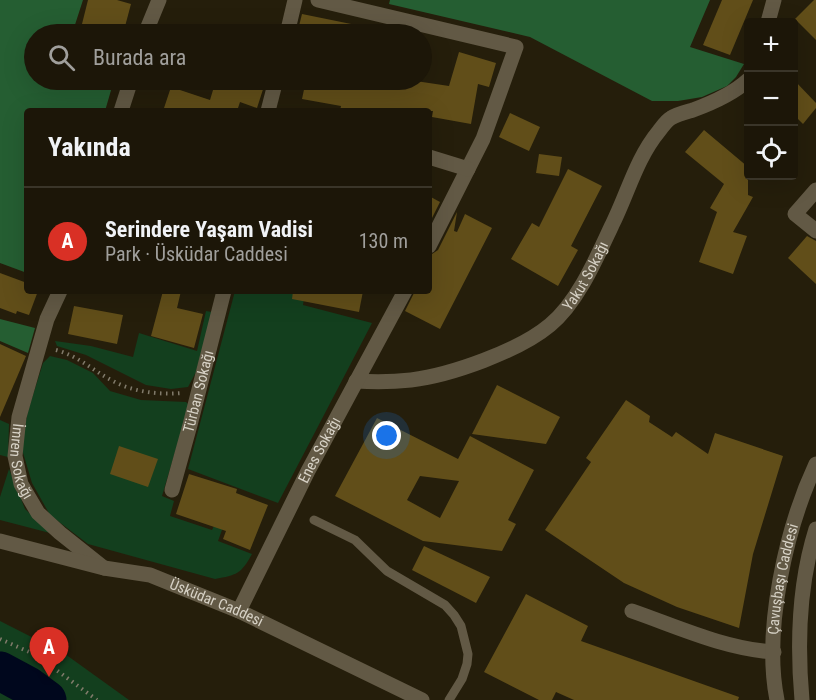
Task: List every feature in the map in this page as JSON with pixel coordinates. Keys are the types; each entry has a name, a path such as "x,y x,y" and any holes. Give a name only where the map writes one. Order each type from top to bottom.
{"street":[{"path":"149,24 159,0"},
{"path":"289,24 295,0"},
{"path":"318,0 419,24"},
{"path":"769,18 774,0"},
{"path":"432,27 516,47 483,139 432,240"},
{"name":"Yakut Sokağı","path":"356,381 390,382 428,377 470,364 527,341 551,324 570,302 595,260 621,208 643,152 659,130 670,118 711,103 744,84"},
{"path":"122,108 127,90"},
{"path":"269,108 273,90"},
{"path":"432,158 468,169"},
{"path":"816,190 795,214 816,231"},
{"name":"İmren Sokağı","path":"58,294 46,319 19,417 15,456 21,484 38,513 104,568"},
{"name":"Türban Sokağı","path":"172,490 223,294"},
{"name":"Enes Sokağı","path":"239,611 308,471 403,294"},
{"name":"Çavuşbaşı Caddesi","path":"777,700 775,625 787,548 797,510 816,464"},
{"name":"Çavuşbaşı Caddesi","path":"802,700 799,665 802,600 816,529"},
{"name":"Üsküdar Caddesi","path":"0,541 104,568 150,575 239,611 422,700"},
{"path":"632,611 723,642 755,651 774,652"}],"lane":[{"path":"314,520 355,540 387,571 445,605 454,615 461,626 468,654 462,679 449,700"}],"path":[{"path":"40,347 70,354 113,382 136,390 165,394 199,392"},
{"path":"0,639 36,655 97,700"}],"green space":[{"path":"0,0 83,0 75,24 24,24 24,90 111,90 106,108 24,108 24,272 0,263"},
{"path":"390,0 710,0 690,47 744,64 727,86 702,97 678,101 652,101 530,37 389,4"},
{"path":"234,294 305,294 303,305 372,323 278,503 188,469"},
{"path":"206,311 212,312 196,372 188,387 171,389 146,385 86,355 57,346 55,341 91,346 133,357 139,333 197,351"},
{"path":"0,319 35,328 28,353 0,341"},
{"path":"50,356 67,360 93,373 110,391 141,400 186,402 189,405 162,496 174,501 170,516 212,530 220,514 227,516 218,541 252,554 241,570 233,575 215,579 88,544 50,515 32,483 21,446 28,411 43,363"},
{"path":"0,420 9,424 8,457 0,455"},
{"path":"9,469 25,509 50,533 0,520 0,497"},
{"path":"0,621 65,654 129,700 0,700"}],"building":[{"path":"88,0 117,0 131,4 126,24 82,24"},
{"path":"722,0 753,0 730,55 703,45"},
{"path":"816,0 816,40 798,22 798,18 796,18"},
{"path":"302,14 351,24 300,24"},
{"path":"459,52 496,63 489,87 478,84 471,124 432,117 432,108 341,108 341,106 302,99 304,90 432,90 432,83 449,86"},
{"path":"798,84 816,103 816,108 803,124 798,119"},
{"path":"170,90 180,90 210,100 213,90 263,90 257,108 240,102 238,108 164,108"},
{"path":"510,113 540,127 529,151 499,137"},
{"path":"704,130 744,164 744,180 748,180 748,195 753,197 733,232 747,236 733,274 699,262 717,212 710,208 724,184 685,152"},
{"path":"539,154 562,157 559,176 536,173"},
{"path":"568,169 602,186 571,246 578,250 558,286 511,259 532,223 539,227"},
{"path":"432,198 440,202 432,218"},
{"path":"457,212 454,231 457,232 465,214 492,228 440,329 405,311 414,294 432,294 432,254 438,250"},
{"path":"807,236 816,241 816,284 788,258"},
{"path":"0,273 24,282 24,294 37,294 29,315 17,311 16,314 0,308"},
{"path":"162,294 180,294 177,308 203,314 194,348 151,336"},
{"path":"293,294 362,294 359,312 292,299"},
{"path":"74,306 123,315 117,344 68,334"},
{"path":"0,344 26,356 0,417"},
{"path":"497,385 560,417 546,444 472,434"},
{"path":"626,400 650,416 649,422 672,437 676,432 708,454 715,433 783,456 753,554 739,628 677,607 624,583 545,530 591,462 586,458"},
{"path":"377,418 458,459 470,436 534,470 508,520 516,524 502,551 423,541 335,496","holes":["420,476 459,481 440,518 407,500"]},
{"path":"119,446 158,459 148,487 110,474"},
{"path":"189,474 237,489 236,493 268,505 250,550 223,539 226,531 176,514"},
{"path":"424,546 490,577 476,603 412,570"},
{"path":"526,594 588,626 581,641 739,697 738,700 574,700 556,692 552,700 539,700 484,672"}],"waterway":[{"path":"0,671 28,686 47,700"}],"place":[{"name":"Serindere Yaşam Vadisi","path":"49,677"}]}
